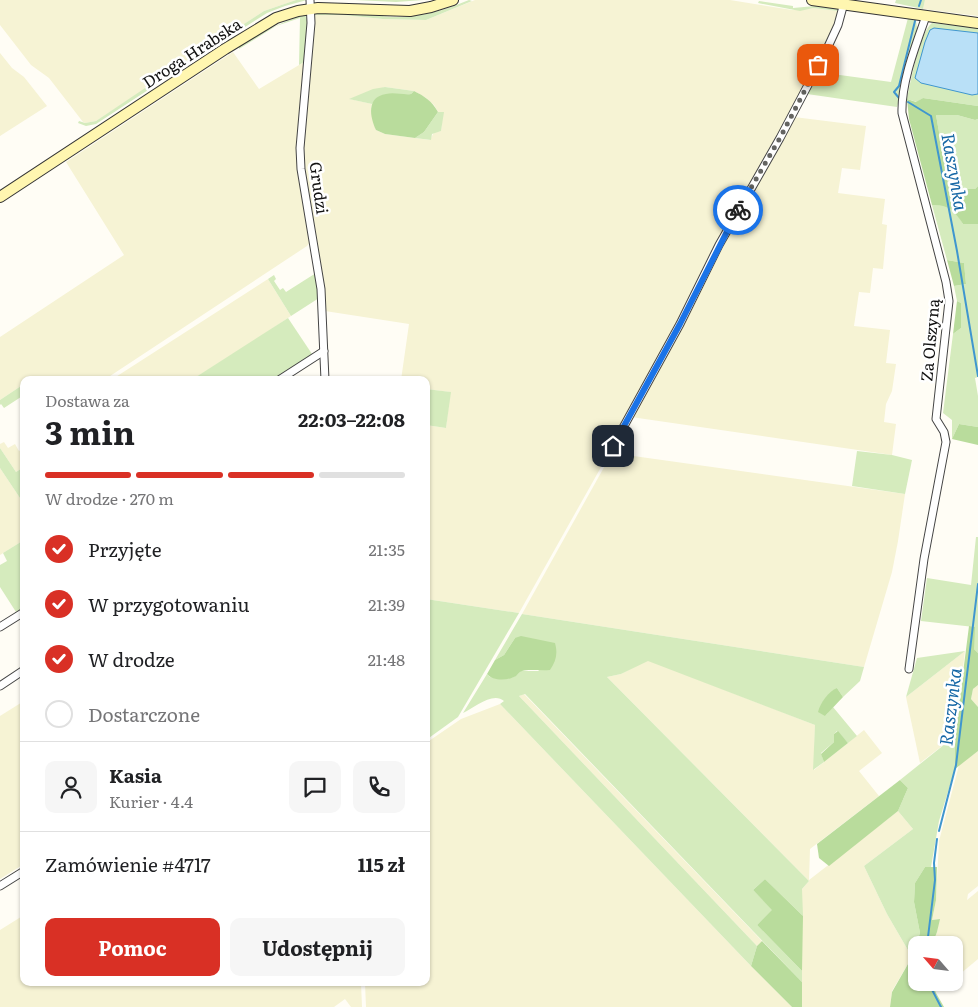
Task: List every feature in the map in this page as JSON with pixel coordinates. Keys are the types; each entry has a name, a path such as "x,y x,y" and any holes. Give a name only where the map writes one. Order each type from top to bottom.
{"street":[{"name":"Droga Hrabska","path":"0,197 261,26 282,16 310,4 410,10 431,7 452,0"},
{"path":"812,0 978,23"},
{"path":"613,446 680,324 719,245 780,138 826,51 838,24 844,3"},
{"name":"Grudzi","path":"310,4 311,23 300,148 301,169 321,290 325,376"},
{"name":"Za Olszyną","path":"909,670 926,551 946,442 944,432 936,419 949,301 946,282 902,113 902,99 917,40 926,16"},
{"path":"285,376 324,351"},
{"path":"0,627 20,614"},
{"path":"0,686 20,673"},
{"path":"0,886 20,874"}],"shaded area":[{"path":"0,0 296,0 264,11 96,121 85,123 49,78 31,65 0,25"},
{"path":"475,0 730,0 792,10 813,8 838,11 828,43 609,453 519,613 430,600 430,426 446,428 450,392 430,390 430,376 402,376 409,324 325,311 305,168 304,142 315,15 343,15 383,19 426,20","holes":["385,87 414,91 434,105 438,112 443,112 441,131 434,132 430,140 385,134 376,130 371,108 372,104 350,99"]},
{"path":"925,0 978,0 978,16 923,9"},
{"path":"233,52 259,89 304,62 297,142 297,168 311,241 307,246 110,376 20,376 20,387 0,400 0,337 124,255 66,162"},
{"path":"0,53 12,68 24,77 47,106 0,136"},
{"path":"794,117 866,126 860,170 842,168 838,193 885,199 882,224 887,225 883,269 873,268 870,293 859,292 854,326 890,330 886,363 896,364 892,391 886,404 884,422 896,424 892,455 631,417 720,247"},
{"path":"268,279 291,316 198,376 117,376"},
{"path":"4,442 8,448 15,444 20,450 20,470 16,472 0,448 0,444"},
{"path":"612,453 905,494 892,572 864,667 522,614"},
{"path":"0,468 20,498 20,542 0,555"},
{"path":"965,651 955,736 920,763 906,697"},
{"path":"648,660 815,725 814,770 864,730 882,753 859,771 879,796 810,849 809,880 898,811 913,829 864,866 887,914 908,950 908,964 892,991 890,1007 802,1007 802,889 809,881 607,677 621,674"},
{"path":"978,685 978,707 971,699 973,689"},
{"path":"524,694 762,941 757,946 519,696"},
{"path":"20,704 20,866 0,879 0,716"},
{"path":"500,704 792,1007 366,1007 365,986 430,986 430,740 461,719"},
{"path":"978,751 978,886 968,894 967,900 978,891 978,959 963,972 963,936 935,936 939,919 932,920 936,900 939,841 959,765"},
{"path":"20,918 20,986 361,986 362,1007 351,1007 345,999 334,1007 0,1007 0,930"}],"green space":[{"path":"296,0 307,0 267,13 176,71 174,69 264,11"},
{"path":"355,0 424,0 396,2"},
{"path":"469,0 472,1 426,20 315,15 332,12 407,17 434,12"},
{"path":"896,0 925,0 923,9 895,3"},
{"path":"759,1 793,6 793,8 815,6 837,9 838,11 813,8 800,11 758,3"},
{"path":"305,15 308,24 308,37 304,62 299,65 300,18 276,26 239,49 239,47 270,28"},
{"path":"908,18 916,21 917,28 919,28 897,107 807,94 818,72 891,82"},
{"path":"932,23 978,28 978,106 923,98 917,102 907,99 923,36"},
{"path":"169,72 171,75 96,124 86,126 78,123 79,121 85,123 96,121"},
{"path":"385,87 414,91 411,94 378,97 372,104 349,99 373,89"},
{"path":"414,91 428,99 438,112 424,132 415,138 385,134 376,130 371,114 372,103 375,99 386,94 411,94"},
{"path":"923,98 978,106 978,119 975,120 957,115 936,115 949,189 975,189 978,186 978,224 963,224 951,209 932,205 909,119 907,99 916,102"},
{"path":"438,112 444,112 441,131 432,134 431,140 415,138 424,132"},
{"path":"936,115 957,115 975,120 978,119 978,186 975,189 949,189"},
{"path":"943,204 956,212 963,224 978,224 978,377 975,378 978,396 978,427 959,424 952,439 952,420 943,413 953,334 961,328 961,303 957,301 954,286 966,284 964,263 947,260 932,205"},
{"path":"947,260 964,263 966,284 954,286"},
{"path":"316,273 319,298 291,316 268,279 274,275 276,279 274,281 280,290 283,288 286,292"},
{"path":"957,301 961,303 961,328 953,334"},
{"path":"288,318 312,354 279,376 198,376"},
{"path":"20,387 20,398 4,408 0,405 0,400"},
{"path":"430,389 451,392 446,428 430,426"},
{"path":"959,424 978,427 978,445 952,439"},
{"path":"0,448 16,472 20,470 20,498 0,468"},
{"path":"857,451 892,455 912,460 905,494 852,486"},
{"path":"976,537 978,537 978,653 974,649 974,627 921,621 927,578 971,585"},
{"path":"20,542 20,610 16,612 0,587 0,565 7,561 3,553"},
{"path":"430,600 519,613 458,717 430,737"},
{"path":"522,614 864,667 860,681 843,697 837,688 825,716 833,707 857,736 848,743 837,731 834,734 834,742 821,753 824,762 813,770 815,725 648,661 621,674 607,677 809,881 802,889 803,916 765,879 753,890 773,910 757,925 802,971 802,982 525,694 519,696 757,946 751,966 500,704 504,701 500,698 489,699 463,713 487,674 490,677 505,679 514,677 521,671 539,671 515,638 504,655 495,660"},
{"path":"969,626 975,627 974,649 978,653 978,685 973,689 971,699 978,707 978,751 955,769 955,736"},
{"path":"521,636 555,643 556,657 550,670 522,671 512,678 504,679 496,679 487,674 495,660 504,655 515,638"},
{"path":"965,651 906,697 917,658"},
{"path":"837,688 843,697 825,716 818,712 825,698"},
{"path":"838,731 848,743 824,762 821,754 834,742 834,734"},
{"path":"955,736 955,769 939,821 931,867 925,867 915,883 914,902 920,933 919,936 908,936 908,950 887,914 864,866 913,829 898,811 908,788 900,780"},
{"path":"900,780 908,788 898,811 829,866 819,858 817,844"},
{"path":"925,867 937,867 936,900 932,920 940,919 935,936 919,936 914,902 915,883"},
{"path":"765,879 803,916 802,971 757,925 772,910 753,890"},
{"path":"762,941 802,982 802,1007 792,1007 751,966 757,946"},
{"path":"908,964 908,991 935,991 944,1007 890,1007 892,992"}],"water":[{"path":"934,28 978,33 978,94 972,95 921,83 915,78 925,42 930,30"}],"waterway":[{"name":"Raszynka","path":"919,6 921,0"},
{"name":"Raszynka","path":"899,98 894,92 899,86 915,21"},
{"name":"Raszynka","path":"908,102 931,116 957,251 978,376"},
{"name":"Raszynka","path":"939,831 956,765 978,584"},
{"name":"Raszynka","path":"928,936 935,880 934,863 937,839"},
{"name":"Raszynka","path":"933,991 941,1007"}],"way so far":[{"path":"738,210 780,138 818,65"}],"route":[{"path":"613,446 680,324 738,210"}]}
